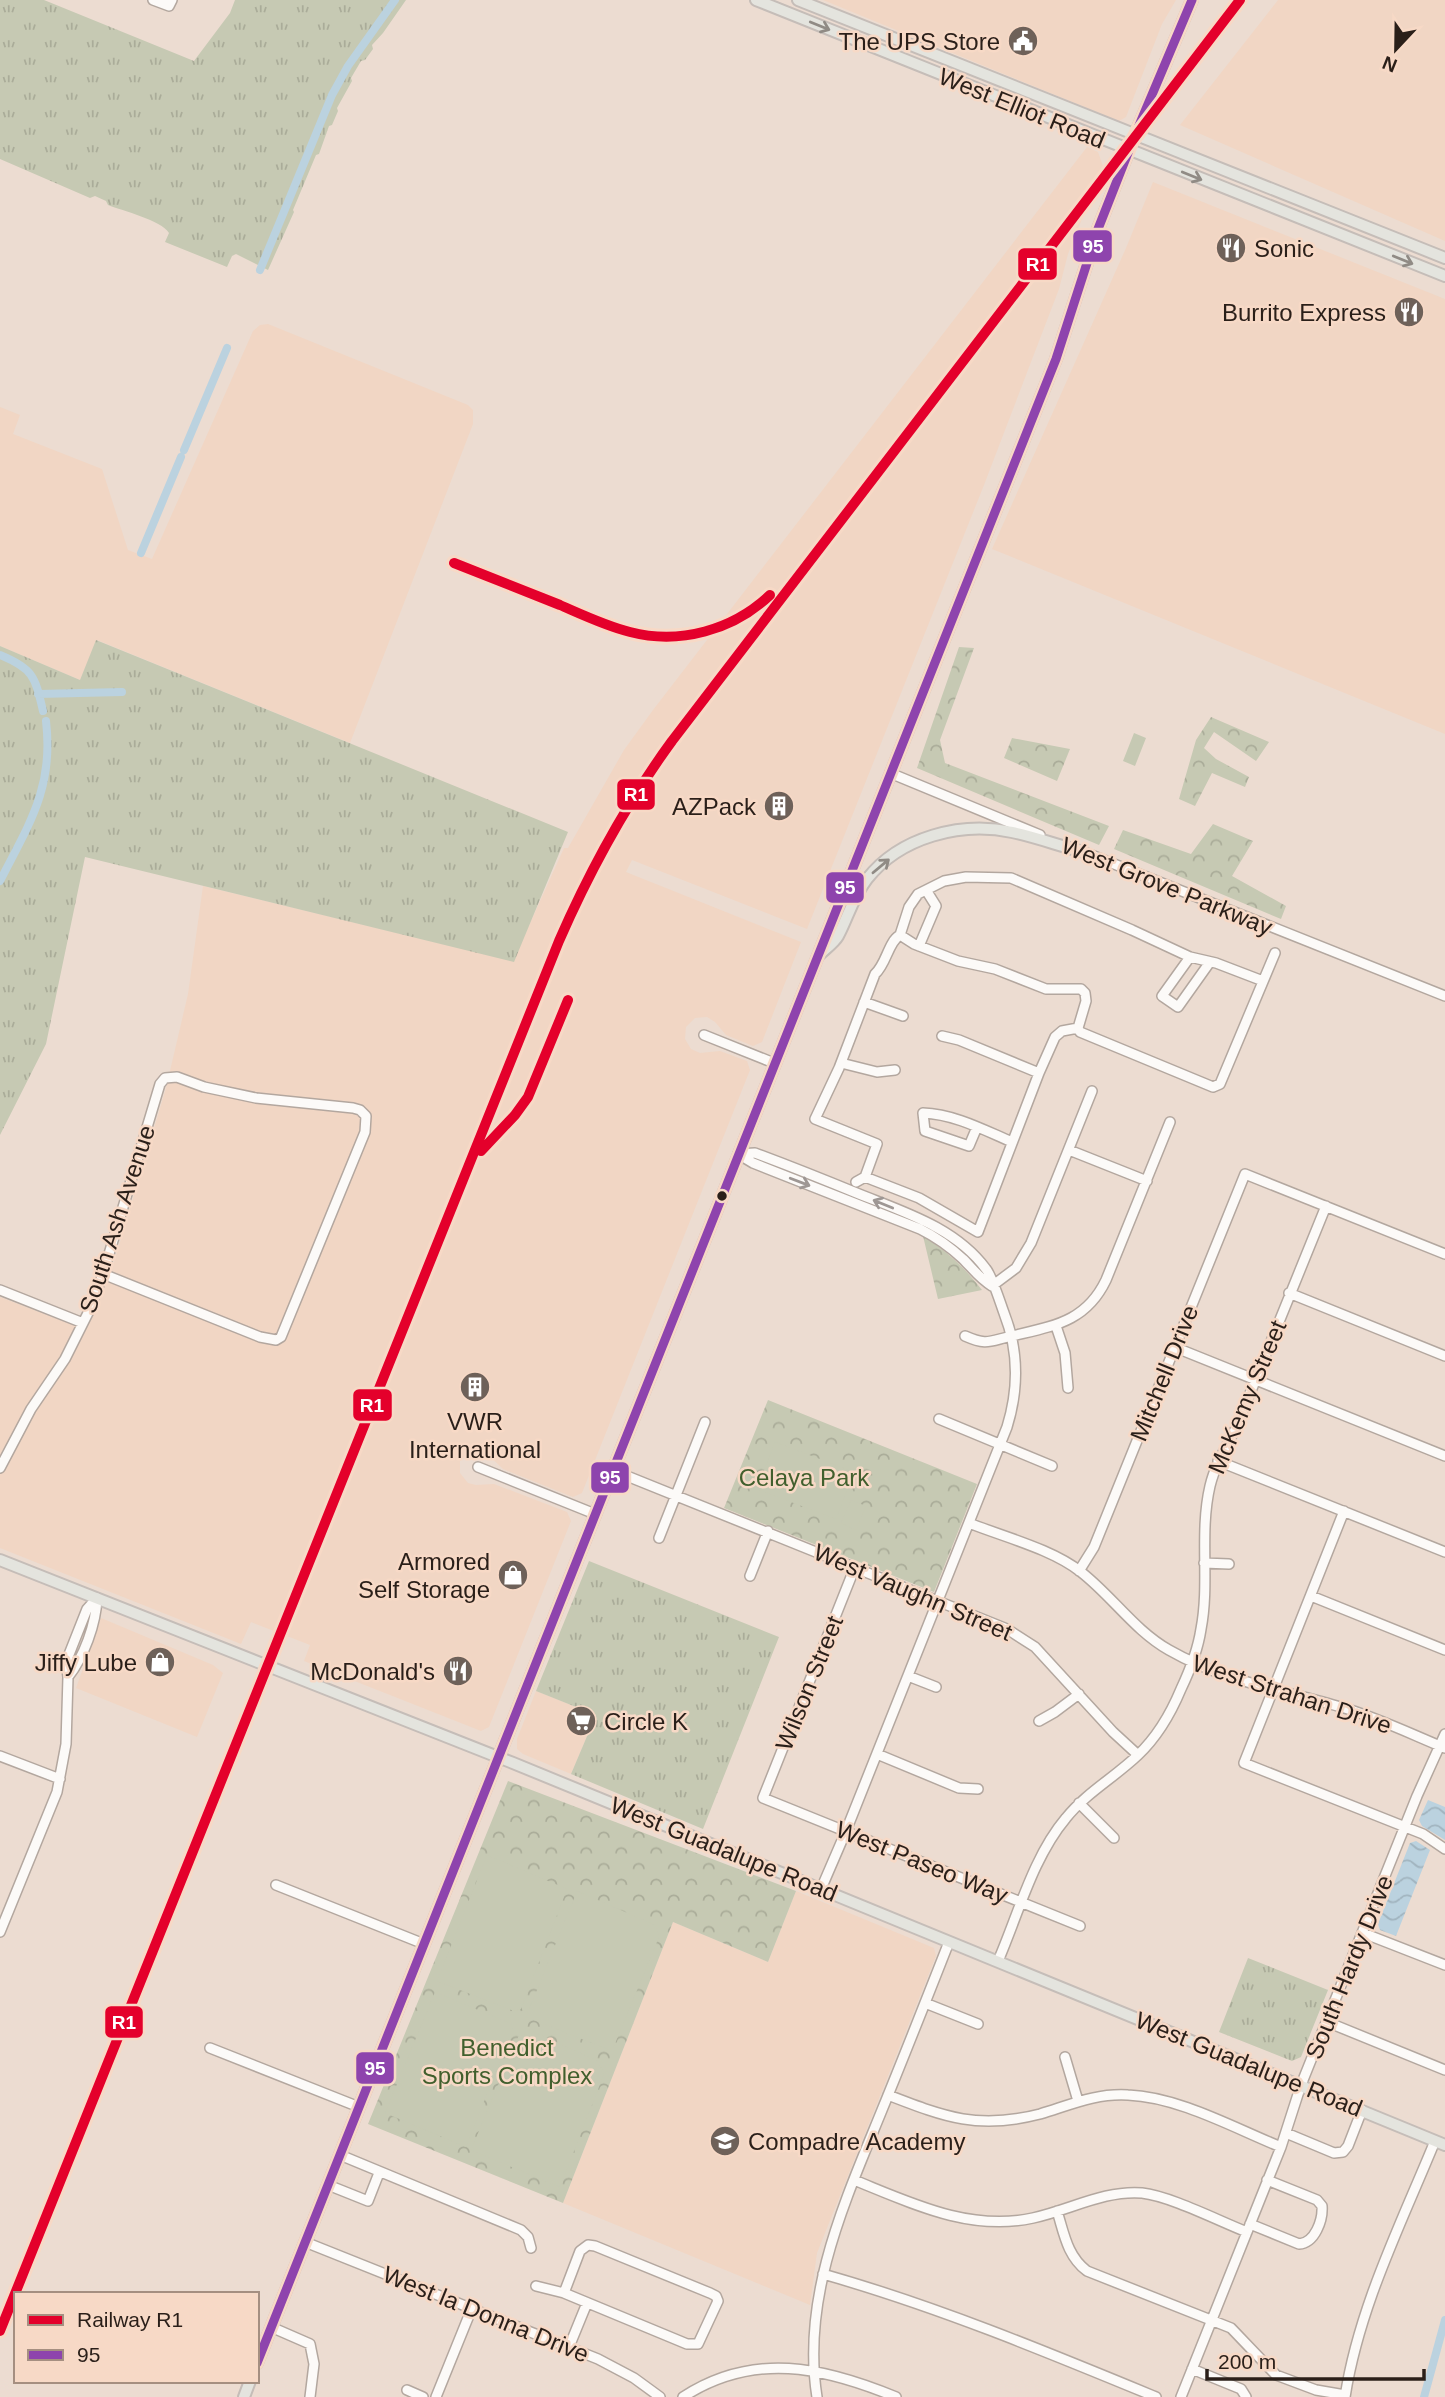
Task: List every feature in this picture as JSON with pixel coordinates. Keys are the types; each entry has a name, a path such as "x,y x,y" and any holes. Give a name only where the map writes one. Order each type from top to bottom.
{"main road":[{"name":"West Elliot Road","path":"757,0 1445,276"},
{"name":"West Elliot Road","path":"798,0 1445,258"},
{"path":"259,2357 1055,359 1097,232 1192,0"},
{"path":"1287,214 1300,209 1328,220 1342,218"},
{"path":"1337,233 1352,230 1388,243 1408,244"},
{"path":"815,960 836,938 853,900 869,877 888,859 918,841 958,829 999,829 1084,852"},
{"name":"West Guadalupe Road","path":"0,1560 497,1757 1440,2143"}],"street":[{"path":"153,0 170,3"},
{"name":"West Grove Parkway","path":"890,773 1445,996"},
{"path":"1078,1028 1058,1034 1039,1073 978,1232 919,1198 860,1179 877,1144 815,1119 841,1063 875,974 883,967 894,939 900,935 913,899 944,881 966,877 1011,878 1190,957 1263,981"},
{"path":"919,946 936,906 926,890"},
{"path":"900,935 919,946 957,961 995,969 1046,989 1081,989 1085,993 1086,1001 1078,1028"},
{"path":"1078,1028 1080,1032 1213,1087 1220,1084 1275,953"},
{"path":"1190,957 1162,996 1178,1007 1210,962"},
{"path":"864,1002 903,1016"},
{"path":"704,1035 774,1063"},
{"path":"942,1036 959,1040 1039,1073"},
{"path":"841,1063 877,1072 895,1070"},
{"name":"South Ash Avenue","path":"0,1468 30,1409 65,1359 83,1323 103,1274 160,1084 165,1077 177,1077 204,1087 256,1098 355,1108 366,1116 365,1132 285,1331 276,1340 260,1337 103,1274"},
{"path":"992,1286 1010,1274 1023,1258 1037,1231 1092,1091"},
{"path":"977,1128 970,1146 925,1131 923,1113 935,1113 977,1128 1012,1142"},
{"path":"965,1336 981,1343 1056,1326 1079,1314 1099,1294 1170,1122"},
{"path":"1069,1150 1146,1181"},
{"path":"738,1154 755,1153 935,1226 950,1235 988,1271 1012,1336 1016,1359 1016,1394 1000,1444 821,1889"},
{"name":"Mitchell Drive","path":"1079,1570 1094,1547 1245,1174 1326,1206"},
{"path":"1326,1206 1445,1254"},
{"name":"McKemy Street","path":"998,1961 1040,1858 1065,1819 1080,1803 1138,1755 1166,1720 1192,1662 1201,1628 1205,1513 1210,1484 1218,1461 1236,1428 1326,1206"},
{"path":"0,1290 83,1323"},
{"path":"1289,1293 1445,1356"},
{"path":"1056,1326 1065,1353 1068,1388"},
{"path":"1174,1347 1445,1456"},
{"path":"939,1419 1052,1466"},
{"path":"659,1538 705,1422"},
{"path":"1218,1461 1444,1550"},
{"path":"478,1467 595,1514"},
{"name":"West Vaughn Street","path":"612,1470 1007,1629 1035,1647 1138,1755"},
{"path":"1344,1511 1244,1763 1423,1834 1445,1849"},
{"name":"West Strahan Drive","path":"969,1523 1054,1557 1079,1570 1147,1635 1166,1649 1192,1662 1234,1679 1343,1708 1442,1747"},
{"path":"750,1576 768,1531"},
{"path":"1204,1563 1229,1564"},
{"name":"Wilson Street","path":"763,1798 855,1567"},
{"path":"1311,1596 1445,1650"},
{"path":"0,1931 57,1792 66,1744 66,1662 87,1609 97,1598"},
{"path":"908,1676 936,1687"},
{"path":"1039,1721 1079,1694"},
{"name":"South Hardy Drive","path":"1181,2397 1281,2147 1301,2085 1326,2022 1405,1827 1442,1747 1445,1734"},
{"path":"877,1754 959,1788 978,1789"},
{"path":"0,1756 60,1779"},
{"name":"West Paseo Way","path":"763,1798 1080,1926"},
{"path":"1080,1803 1114,1838"},
{"path":"276,1885 424,1944"},
{"path":"1363,1933 1445,1965"},
{"path":"817,2397 816,2320 831,2241 949,1942"},
{"path":"925,2003 978,2024"},
{"path":"1326,2022 1445,2070"},
{"path":"210,2048 359,2108"},
{"path":"1065,2057 1078,2101"},
{"path":"888,2095 963,2120 998,2122 1107,2095 1154,2098 1281,2147"},
{"path":"1286,2133 1334,2153 1343,2152 1362,2110"},
{"path":"1057,2211 1070,2253 1076,2263 1087,2271 1231,2328 1276,2375 1316,2390 1345,2396 1350,2365 1371,2297 1440,2143"},
{"path":"340,2155 521,2230 528,2237 531,2248"},
{"path":"328,2185 368,2201 379,2173"},
{"path":"854,2180 925,2209 963,2220 1004,2222 1034,2218 1110,2195 1143,2193 1299,2244 1307,2243 1312,2238 1322,2206 1317,2200 1267,2180"},
{"name":"West la Donna Drive","path":"305,2242 569,2347 618,2369 660,2397"},
{"path":"536,2286 564,2294 687,2344 698,2344 718,2301 716,2296 710,2293 589,2245 580,2251 564,2294"},
{"path":"823,2274 869,2287 1045,2352 1156,2397"},
{"path":"569,2347 587,2303"},
{"path":"436,2397 472,2308"},
{"path":"271,2328 310,2344 314,2364 310,2397"},
{"path":"683,2397 694,2390 749,2370 783,2367 816,2370 862,2383 896,2397"},
{"path":"1192,2369 1241,2389 1246,2395"},
{"path":"407,2390 424,2397"}],"shaded area":[{"path":"823,0 1176,0 1162,24 1126,117 1119,121"},
{"path":"1278,0 1445,0 1445,241 1180,125"},
{"path":"1087,147 1098,152 1103,166 1068,254 1059,289 807,929 632,860 626,872 801,942 762,1042 753,1046 726,1035 707,1017 695,1018 686,1027 685,1039 691,1049 700,1053 720,1051 747,1061 750,1070 582,1493 573,1497 503,1469 483,1450 470,1451 460,1461 460,1473 468,1483 494,1484 567,1512 571,1521 489,1727 481,1731 304,1661 310,1645 251,1622 241,1644 0,1548 0,1297 86,1330 114,1262 166,1088 188,994 203,886 513,961 564,848 568,848 624,750"},
{"path":"1153,182 1445,299 1445,734 992,549"},
{"path":"268,324 468,405 473,410 473,424 350,743 97,640 80,680 0,646 0,407 20,415 13,434 102,469 128,550 152,559 253,331 260,325"},
{"path":"101,1618 213,1665 223,1673 197,1737 76,1688"},
{"path":"536,1691 596,1715 571,1774 517,1749 517,1739"},
{"name":"Compadre Academy","path":"796,1891 934,1948 936,1956 817,2253 810,2305 563,2203 673,1922 768,1962"}],"green space":[{"path":"0,0 44,0 194,61 230,13 235,0 406,0 351,78 352,81 337,108 319,154 316,155 268,270 236,254 232,256 227,267 165,242 169,233 158,224 0,159"},
{"path":"96,640 568,832 514,962 85,857 46,1044 0,1135 0,646 80,680"},
{"path":"959,647 974,648 940,740 945,763 1109,826 1099,845 917,768"},
{"path":"1211,717 1269,742 1256,761 1214,732 1204,748 1216,759 1249,777 1245,787 1212,773 1195,806 1179,799 1196,740"},
{"path":"1134,733 1146,738 1135,766 1123,761"},
{"path":"1012,738 1070,749 1057,781 1004,758"},
{"path":"1213,824 1253,841 1232,876 1286,906 1281,919 1114,849 1123,830 1191,854"},
{"path":"923,1236 955,1260 982,1290 938,1299"},
{"name":"Celaya Park","path":"768,1400 977,1484 934,1592 724,1508"},
{"path":"775,1442 854,1472 836,1519 757,1489"},
{"path":"851,1500 866,1506 856,1530 841,1523"},
{"path":"589,1561 779,1637 703,1829 571,1774 596,1715 536,1691"},
{"name":"Benedict Sports Complex","path":"508,1781 796,1891 768,1962 673,1922 563,2203 368,2124"},
{"path":"487,1855 567,1889 521,2009 514,2011 437,1981"},
{"path":"577,1891 655,1925 659,1937 612,2051 526,2017"},
{"path":"1248,1958 1328,1990 1301,2057 1292,2061 1219,2032"},
{"path":"435,1992 514,2025 466,2147 385,2113"},
{"path":"525,2028 598,2061 604,2074 560,2187 471,2150 521,2030"}],"water":[{"path":"1428,1800 1445,1807 1445,1840 1422,1826 1419,1820"},
{"path":"1416,1841 1430,1850 1396,1936 1380,1930 1378,1924 1410,1843"}],"waterway":[{"path":"260,270 332,95 348,66 395,0"},
{"path":"184,450 227,348"},
{"path":"141,553 181,457"},
{"path":"0,655 20,665 31,675 43,711"},
{"path":"38,694 122,692"},
{"path":"0,881 29,823 43,786 48,745 46,721"},
{"path":"1424,2397 1445,2320"}],"rail line":[{"name":"R1","path":"16,2292 559,941 596,863 624,813 672,741 1240,0"},
{"name":"R1","path":"454,563 603,623 649,636 687,635 723,626 770,595"},
{"name":"R1","path":"481,1151 528,1097 568,1000"},
{"name":"R1","path":"0,2331 14,2296"}],"transit line":[{"name":"95","path":"259,2358 1056,359 1098,229 1192,0"}],"place":[{"name":"The UPS Store","path":"1023,41"},
{"name":"Sonic","path":"1231,248"},
{"name":"Burrito Express","path":"1409,312"},
{"name":"AZPack","path":"779,806"},
{"name":"VWR International","path":"475,1387"},
{"name":"Armored Self Storage","path":"513,1575"},
{"name":"Jiffy Lube","path":"160,1662"},
{"name":"McDonald's","path":"458,1671"},
{"name":"Circle K","path":"581,1721"},
{"name":"Compadre Academy","path":"725,2141"}]}
